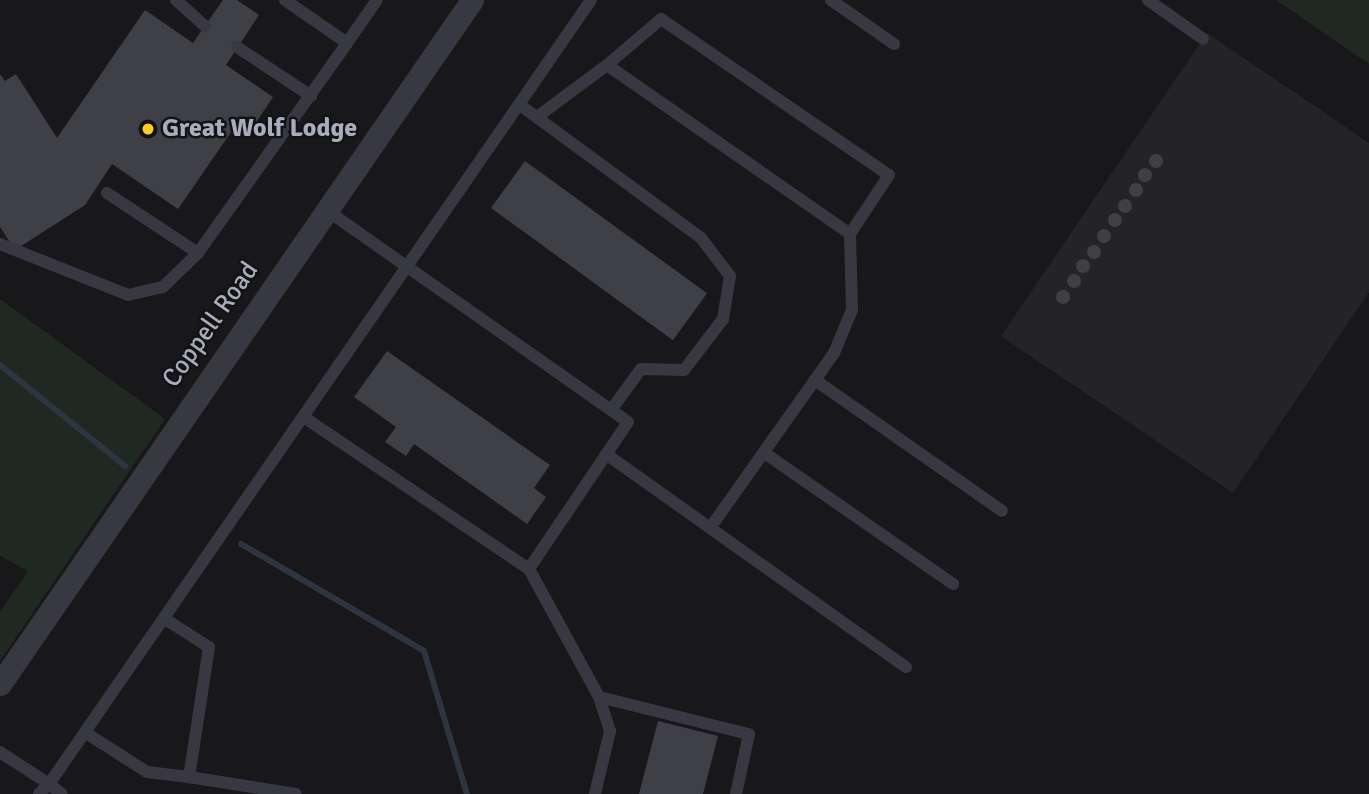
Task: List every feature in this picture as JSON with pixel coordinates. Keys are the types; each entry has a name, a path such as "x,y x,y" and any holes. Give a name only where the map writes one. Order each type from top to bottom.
{"street":[{"name":"Coppell Road","path":"0,684 325,209 472,0"}],"lane":[{"path":"176,0 205,26"},
{"path":"285,0 347,43"},
{"path":"0,244 128,295 163,287 198,253 377,0"},
{"path":"39,794 86,733 410,268 591,0"},
{"path":"831,0 894,44"},
{"path":"1148,0 1203,39"},
{"path":"537,117 607,65 661,19 889,174 850,234 852,310 816,380 710,528"},
{"path":"237,47 311,96"},
{"path":"607,65 850,234"},
{"path":"520,105 701,238 730,275 723,320 684,370 641,369 611,410"},
{"path":"107,193 198,253"},
{"path":"325,209 628,422 529,569"},
{"path":"816,380 1002,511"},
{"path":"305,418 529,569 598,697 610,731 595,794"},
{"path":"766,453 953,584"},
{"path":"606,454 905,667"},
{"path":"165,619 209,647 189,778"},
{"path":"598,697 749,734 736,794"},
{"path":"86,733 147,772 296,794"},
{"path":"0,752 62,794"}],"shaded area":[{"path":"1276,0 1369,0 1369,64"},
{"path":"1207,33 1369,143 1369,292 1233,493 1001,336"},
{"path":"0,299 165,419 0,661 0,612 28,571 0,556"}],"building":[{"name":"Great Wolf Lodge","path":"223,0 237,0 259,15 226,65 273,97 249,133 236,125 178,209 112,164 85,205 15,250 0,227 0,74 5,81 16,74 57,138 145,10 193,43"},
{"path":"1153,154 1159,154 1163,161 1159,168 1153,168 1149,164 1149,158"},
{"path":"525,161 707,293 673,340 491,208"},
{"path":"1142,168 1148,168 1152,175 1148,182 1142,182 1138,178 1138,172"},
{"path":"1133,183 1139,183 1143,190 1139,197 1133,197 1129,193 1129,187"},
{"path":"1122,199 1128,199 1132,206 1128,213 1122,213 1118,209 1118,203"},
{"path":"1112,213 1118,213 1122,220 1118,227 1112,227 1108,223 1108,217"},
{"path":"1101,229 1107,229 1111,236 1107,243 1101,243 1097,239 1097,233"},
{"path":"1091,245 1097,245 1101,252 1097,259 1091,259 1087,255 1087,249"},
{"path":"1080,259 1086,259 1090,266 1086,273 1080,273 1076,269 1076,263"},
{"path":"1071,274 1077,274 1081,281 1077,288 1071,288 1067,284 1067,278"},
{"path":"1060,290 1066,290 1070,297 1066,304 1060,304 1056,300 1056,294"},
{"path":"387,351 550,465 534,488 546,497 527,524 414,444 406,456 385,442 396,427 354,397"},
{"path":"658,721 718,736 703,794 639,794"}],"waterway":[{"path":"0,365 125,466"},
{"path":"241,544 424,651 467,794"}],"place":[{"name":"Great Wolf Lodge","path":"148,129"}]}
